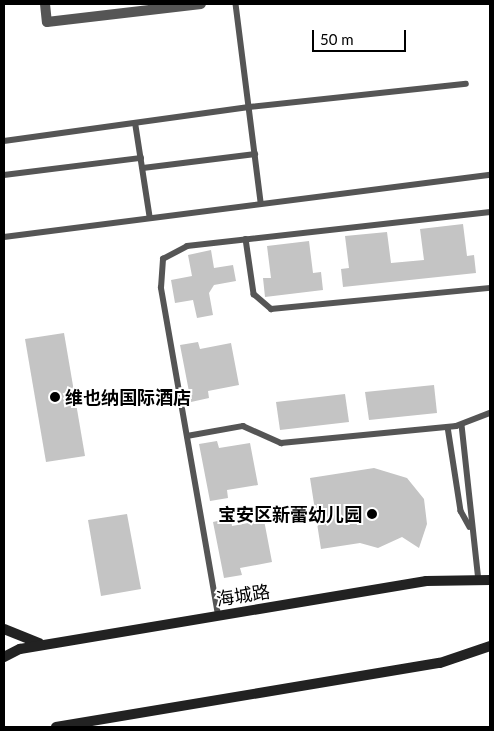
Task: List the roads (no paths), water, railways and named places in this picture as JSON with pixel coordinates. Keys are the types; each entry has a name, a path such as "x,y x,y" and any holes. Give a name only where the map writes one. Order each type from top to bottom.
{"main road":[{"name":"海城路","path":"4,657 50,644 426,581 490,580"},
{"path":"4,629 26,640 50,644"},
{"path":"60,727 440,663 490,646"}],"street":[{"path":"44,4 47,22 139,7 201,4"}],"lane":[{"path":"236,4 261,201"},
{"path":"4,142 136,126 142,121 249,107 466,84"},
{"path":"136,126 150,216"},
{"path":"143,168 255,154"},
{"path":"4,175 141,158"},
{"path":"4,237 261,201 490,175"},
{"path":"218,616 160,288 161,266 178,248 490,212"},
{"path":"246,239 254,294 270,309 490,288"},
{"path":"187,436 243,426 281,443 462,425 490,413"},
{"path":"462,425 474,510 470,527"},
{"path":"448,427 461,511 470,527 479,580"}],"place":[{"name":"维也纳国际酒店","path":"55,397"},
{"name":"宝安区新蕾幼儿园","path":"372,514"}]}
